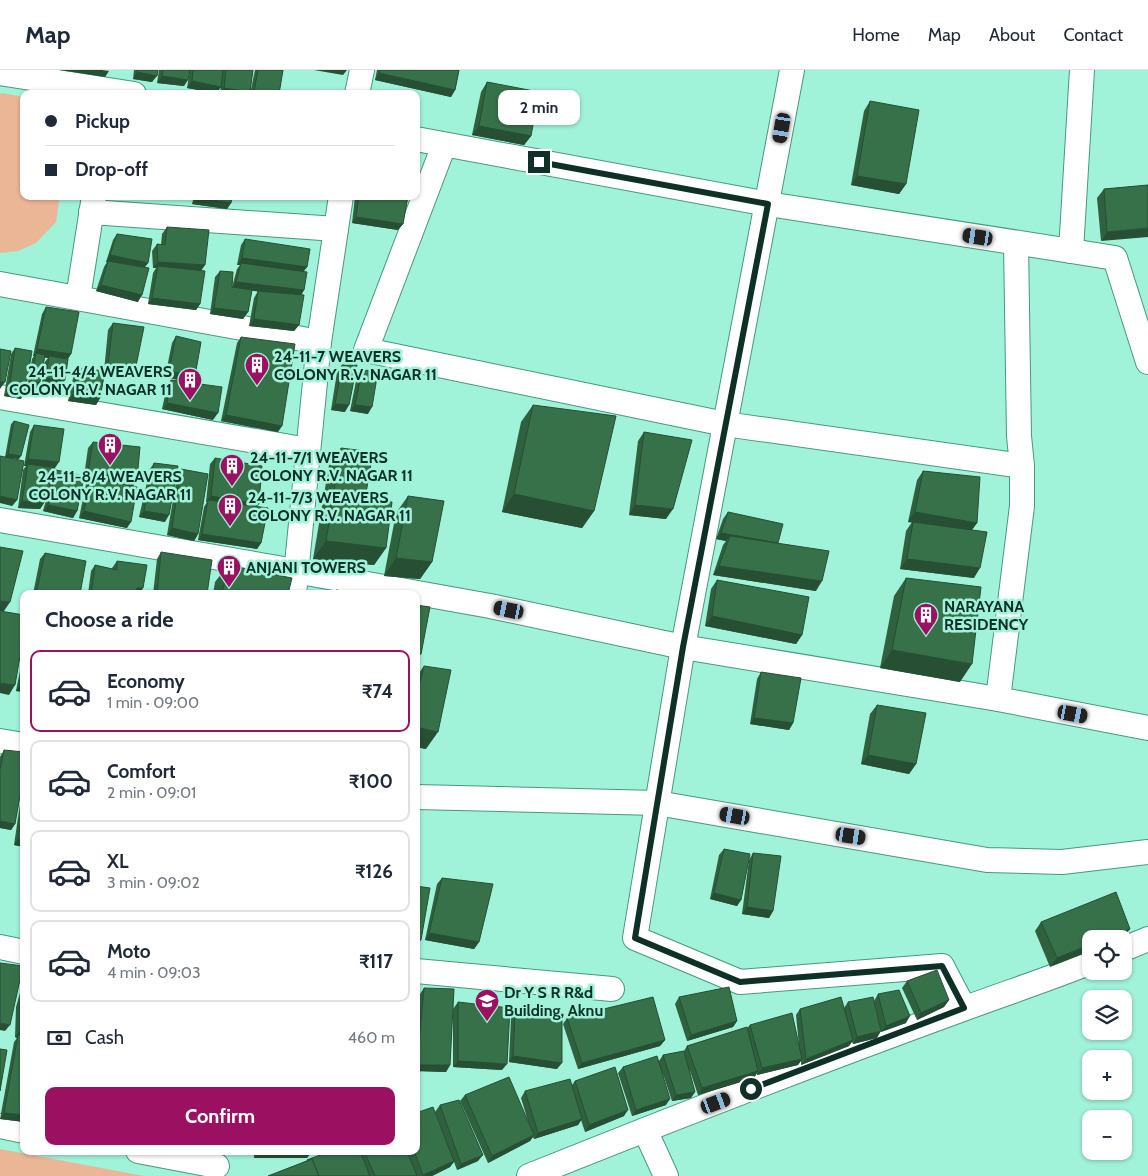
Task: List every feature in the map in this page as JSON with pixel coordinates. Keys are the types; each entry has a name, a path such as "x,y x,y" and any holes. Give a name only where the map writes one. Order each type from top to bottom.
{"street":[{"path":"358,90 362,70"},
{"path":"792,70 683,647 635,938 740,982 942,966 964,1008"},
{"path":"1072,251 1082,70"},
{"path":"0,73 26,74 108,90"},
{"path":"420,140 768,204 1115,258 1148,362"},
{"path":"444,145 366,350 725,424 1022,466"},
{"path":"294,590 319,342 340,200"},
{"path":"78,298 93,204 336,229"},
{"path":"998,699 1022,506 1016,242"},
{"path":"0,284 319,342"},
{"path":"0,397 308,450"},
{"path":"0,520 403,590"},
{"path":"420,593 683,647 998,699 1148,728"},
{"path":"0,741 20,744"},
{"path":"420,797 657,803 987,860 1062,862 1148,852"},
{"path":"1132,946 1148,939"},
{"path":"0,947 20,951"},
{"path":"529,1176 964,1008 1082,966"},
{"path":"420,971 612,989"},
{"path":"0,1126 20,1130"},
{"path":"645,1130 666,1176"},
{"path":"163,1155 218,1164"}],"shaded area":[{"path":"0,94 20,96 20,200 59,200 56,222 36,243 18,251 0,253"},
{"path":"0,1149 20,1153 20,1155 32,1155 144,1176 0,1176"}],"building":[{"path":"138,70 158,70 157,76 137,72"},
{"path":"163,70 190,70 188,80 162,76"},
{"path":"193,70 223,70 221,87 192,81"},
{"path":"226,70 253,70 250,90 224,88"},
{"path":"258,70 283,70 280,90 254,90"},
{"path":"380,70 459,70 455,90 379,73"},
{"path":"487,82 539,92 531,136 479,126"},
{"path":"870,101 919,110 906,184 857,176"},
{"path":"1148,185 1148,228 1107,232 1104,189"},
{"path":"211,200 231,200 231,203"},
{"path":"358,200 407,200 403,224 356,217"},
{"path":"167,227 209,230 205,265 158,262 157,244 165,245"},
{"path":"117,234 152,239 148,263 110,255"},
{"path":"245,239 310,249 307,267 242,258"},
{"path":"108,261 149,268 142,295 101,285"},
{"path":"241,263 307,272 304,290 236,282"},
{"path":"158,266 205,271 200,304 152,298"},
{"path":"220,271 233,272 232,287 252,290 248,312 214,308"},
{"path":"258,291 304,295 299,325 254,319"},
{"path":"46,307 79,312 71,354 37,349"},
{"path":"113,323 144,327 136,366 108,365"},
{"path":"176,336 201,342 195,376 169,371"},
{"name":"24-11-7 WEAVERS COLONY R.V. NAGAR 11","path":"241,337 295,344 282,426 226,415"},
{"path":"15,348 32,351 25,392 9,390"},
{"path":"0,349 11,351 5,382 0,382"},
{"path":"36,353 45,355 40,382 31,382"},
{"path":"49,356 68,359 65,380 46,378"},
{"path":"342,365 357,365 349,405 335,404"},
{"path":"78,368 105,371 100,398 73,394"},
{"path":"362,370 378,371 372,407 355,405"},
{"name":"24-11-4/4 WEAVERS COLONY R.V. NAGAR 11","path":"171,380 222,387 218,413 167,403"},
{"path":"533,405 616,416 594,511 514,494"},
{"path":"14,421 29,425 21,456 8,454"},
{"path":"34,425 64,429 59,462 28,459"},
{"path":"644,432 692,440 673,509 635,505"},
{"name":"24-11-8/4 WEAVERS COLONY R.V. NAGAR 11","path":"93,442 140,447 137,480 88,472"},
{"path":"341,448 373,452 365,499 392,502 386,548 326,541"},
{"path":"0,456 24,461 17,500 0,496"},
{"name":"24-11-7/1 WEAVERS COLONY R.V. NAGAR 11","path":"215,458 262,466 259,504 211,496"},
{"path":"154,463 178,466 169,515 144,511"},
{"path":"28,464 55,468 44,503 22,501"},
{"path":"181,469 208,474 198,534 172,528"},
{"path":"56,470 84,476 77,511 48,505"},
{"path":"923,471 980,477 977,523 915,512"},
{"path":"90,478 137,487 131,522 84,511"},
{"path":"408,496 444,501 432,562 396,558"},
{"name":"24-11-7/3 WEAVERS COLONY R.V. NAGAR 11","path":"208,500 268,508 261,543 202,534"},
{"path":"728,512 783,524 778,543 721,533"},
{"path":"913,522 987,532 980,568 907,559"},
{"path":"730,536 829,551 822,581 719,566"},
{"path":"0,547 23,551 10,602 0,601"},
{"path":"161,552 212,560 208,590 157,590"},
{"path":"45,553 86,561 81,590 37,590"},
{"path":"117,561 147,565 143,588 137,588 137,590 92,590 95,565 117,570"},
{"path":"228,565 292,578 289,590 223,590"},
{"name":"NARAYANA RESIDENCY","path":"906,578 981,587 972,664 892,650"},
{"path":"717,580 809,597 802,635 712,616"},
{"path":"420,606 430,607 420,654"},
{"path":"0,611 20,614 20,656 15,685 0,683"},
{"path":"424,666 451,670 438,732 420,728 420,682"},
{"path":"761,672 801,678 793,723 754,718"},
{"path":"877,705 926,713 916,764 868,755"},
{"path":"4,750 20,752 20,796 15,824 0,821 0,770"},
{"path":"724,849 750,854 741,900 714,893"},
{"path":"753,853 781,856 773,911 747,907"},
{"path":"442,878 493,884 479,942 429,933"},
{"path":"420,887 430,888 420,940"},
{"path":"1116,892 1130,929 1082,930 1082,948 1057,958 1041,922"},
{"path":"0,963 20,966 20,980 10,1025 0,1023"},
{"path":"937,970 949,1000 921,1013 907,981"},
{"path":"729,987 737,1021 691,1035 679,997"},
{"path":"424,988 454,989 450,1065 420,1065 420,1032"},
{"path":"899,990 910,1016 886,1026 878,994"},
{"path":"653,997 665,1040 582,1063 567,1018"},
{"path":"841,997 853,1040 806,1059 800,1009"},
{"path":"873,997 881,1031 857,1037 848,1002"},
{"path":"458,1002 510,1008 507,1064 458,1061"},
{"path":"515,1011 562,1016 562,1063 513,1056"},
{"path":"792,1013 802,1059 762,1068 750,1025"},
{"path":"747,1027 758,1071 702,1088 687,1046"},
{"path":"18,1035 20,1036 20,1115 4,1113"},
{"path":"0,1049 7,1050 0,1091"},
{"path":"684,1051 695,1092 676,1095 663,1055"},
{"path":"657,1056 670,1099 636,1110 623,1067"},
{"path":"615,1067 628,1110 589,1125 575,1081"},
{"path":"509,1077 534,1135 492,1156 465,1095"},
{"path":"570,1079 582,1119 538,1133 525,1091"},
{"path":"459,1100 483,1155 461,1164 440,1105"},
{"path":"433,1107 454,1161 423,1175 416,1155 420,1155 420,1112"},
{"path":"320,1155 362,1155 370,1176 319,1176 312,1159 307,1160"},
{"path":"366,1155 409,1155 417,1176 375,1176"},
{"path":"312,1159 319,1176 268,1176"}],"place":[{"name":"24-11-7 WEAVERS COLONY R.V. NAGAR 11","path":"257,386"},
{"name":"24-11-4/4 WEAVERS COLONY R.V. NAGAR 11","path":"190,401"},
{"name":"24-11-8/4 WEAVERS COLONY R.V. NAGAR 11","path":"110,466"},
{"name":"24-11-7/1 WEAVERS COLONY R.V. NAGAR 11","path":"232,487"},
{"name":"24-11-7/3 WEAVERS COLONY R.V. NAGAR 11","path":"230,527"},
{"name":"ANJANI TOWERS","path":"229,588"},
{"name":"NARAYANA RESIDENCY","path":"926,636"},
{"name":"Dr Y S R R&d Building, Aknu","path":"487,1022"}],"route":[{"path":"539,162 768,204 683,647 635,938 740,982 942,966 964,1008 751,1089"}]}
